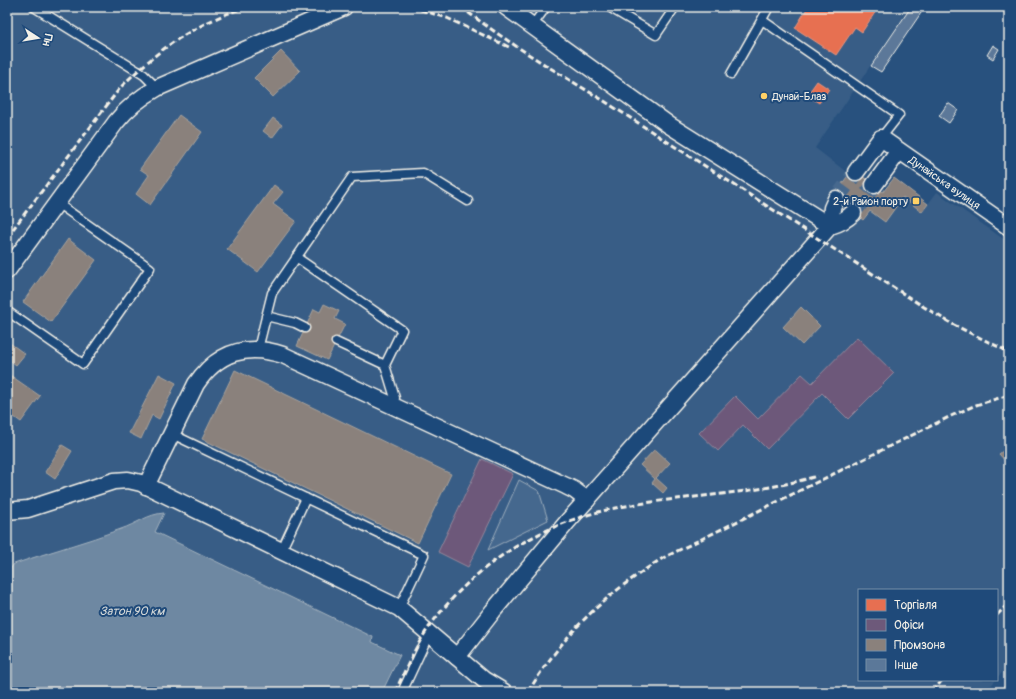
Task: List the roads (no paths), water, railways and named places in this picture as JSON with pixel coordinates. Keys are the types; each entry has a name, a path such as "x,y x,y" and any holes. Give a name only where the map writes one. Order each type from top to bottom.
{"street":[{"path":"7,271 120,116 134,102 145,94 158,88 344,7"},
{"path":"506,7 669,125 830,226"},
{"path":"856,172 881,138"},
{"name":"Дунайська вулиця","path":"881,138 1009,227"},
{"path":"874,185 899,151"},
{"path":"830,226 831,212 836,200"},
{"path":"457,657 530,565 830,226 839,224 853,213"},
{"path":"146,486 196,384 212,365 232,353 258,349 283,355 392,405 566,486 587,500"},
{"path":"7,511 28,509 114,481 134,481 281,550 399,608 484,680 504,692"}],"lane":[{"path":"34,7 144,75 158,88"},
{"path":"532,26 546,7"},
{"path":"609,7 656,35 675,7"},
{"path":"731,74 769,7"},
{"path":"762,20 899,115 881,138"},
{"path":"258,349 272,293 352,177 423,173 468,201"},
{"path":"7,311 83,364 150,268 57,203"},
{"path":"296,257 402,330 386,365 395,398 392,405"},
{"path":"266,316 295,323 305,328"},
{"path":"336,342 386,365"},
{"path":"172,434 424,555 399,608"},
{"path":"281,550 306,498"},
{"path":"402,692 430,634"}],"water":[{"name":"Затон 90 км","path":"164,513 155,532 373,637 372,642 400,655 382,692 7,692 7,573 14,564 108,534 153,515"}],"tunnel":[{"path":"836,199 856,172"},
{"path":"853,213 874,185"}],"railway":[{"path":"7,237 120,88 134,74 148,61 193,30 210,21 246,7"},
{"path":"412,7 447,18 511,48"},
{"path":"461,7 530,55 924,307 954,325 1009,352"},
{"path":"528,692 556,651 587,616 622,586 663,558 951,416 976,405 1009,395"},
{"path":"395,692 422,637 446,605 468,583 492,563 517,546 544,532 572,520 601,511 632,505 772,487 817,476"},
{"path":"998,614 1009,603"},
{"path":"933,692 941,681"}],"place":[{"name":"Дунай-Блаз","path":"764,96"},
{"name":"2-й Район порту","path":"916,201"}]}
